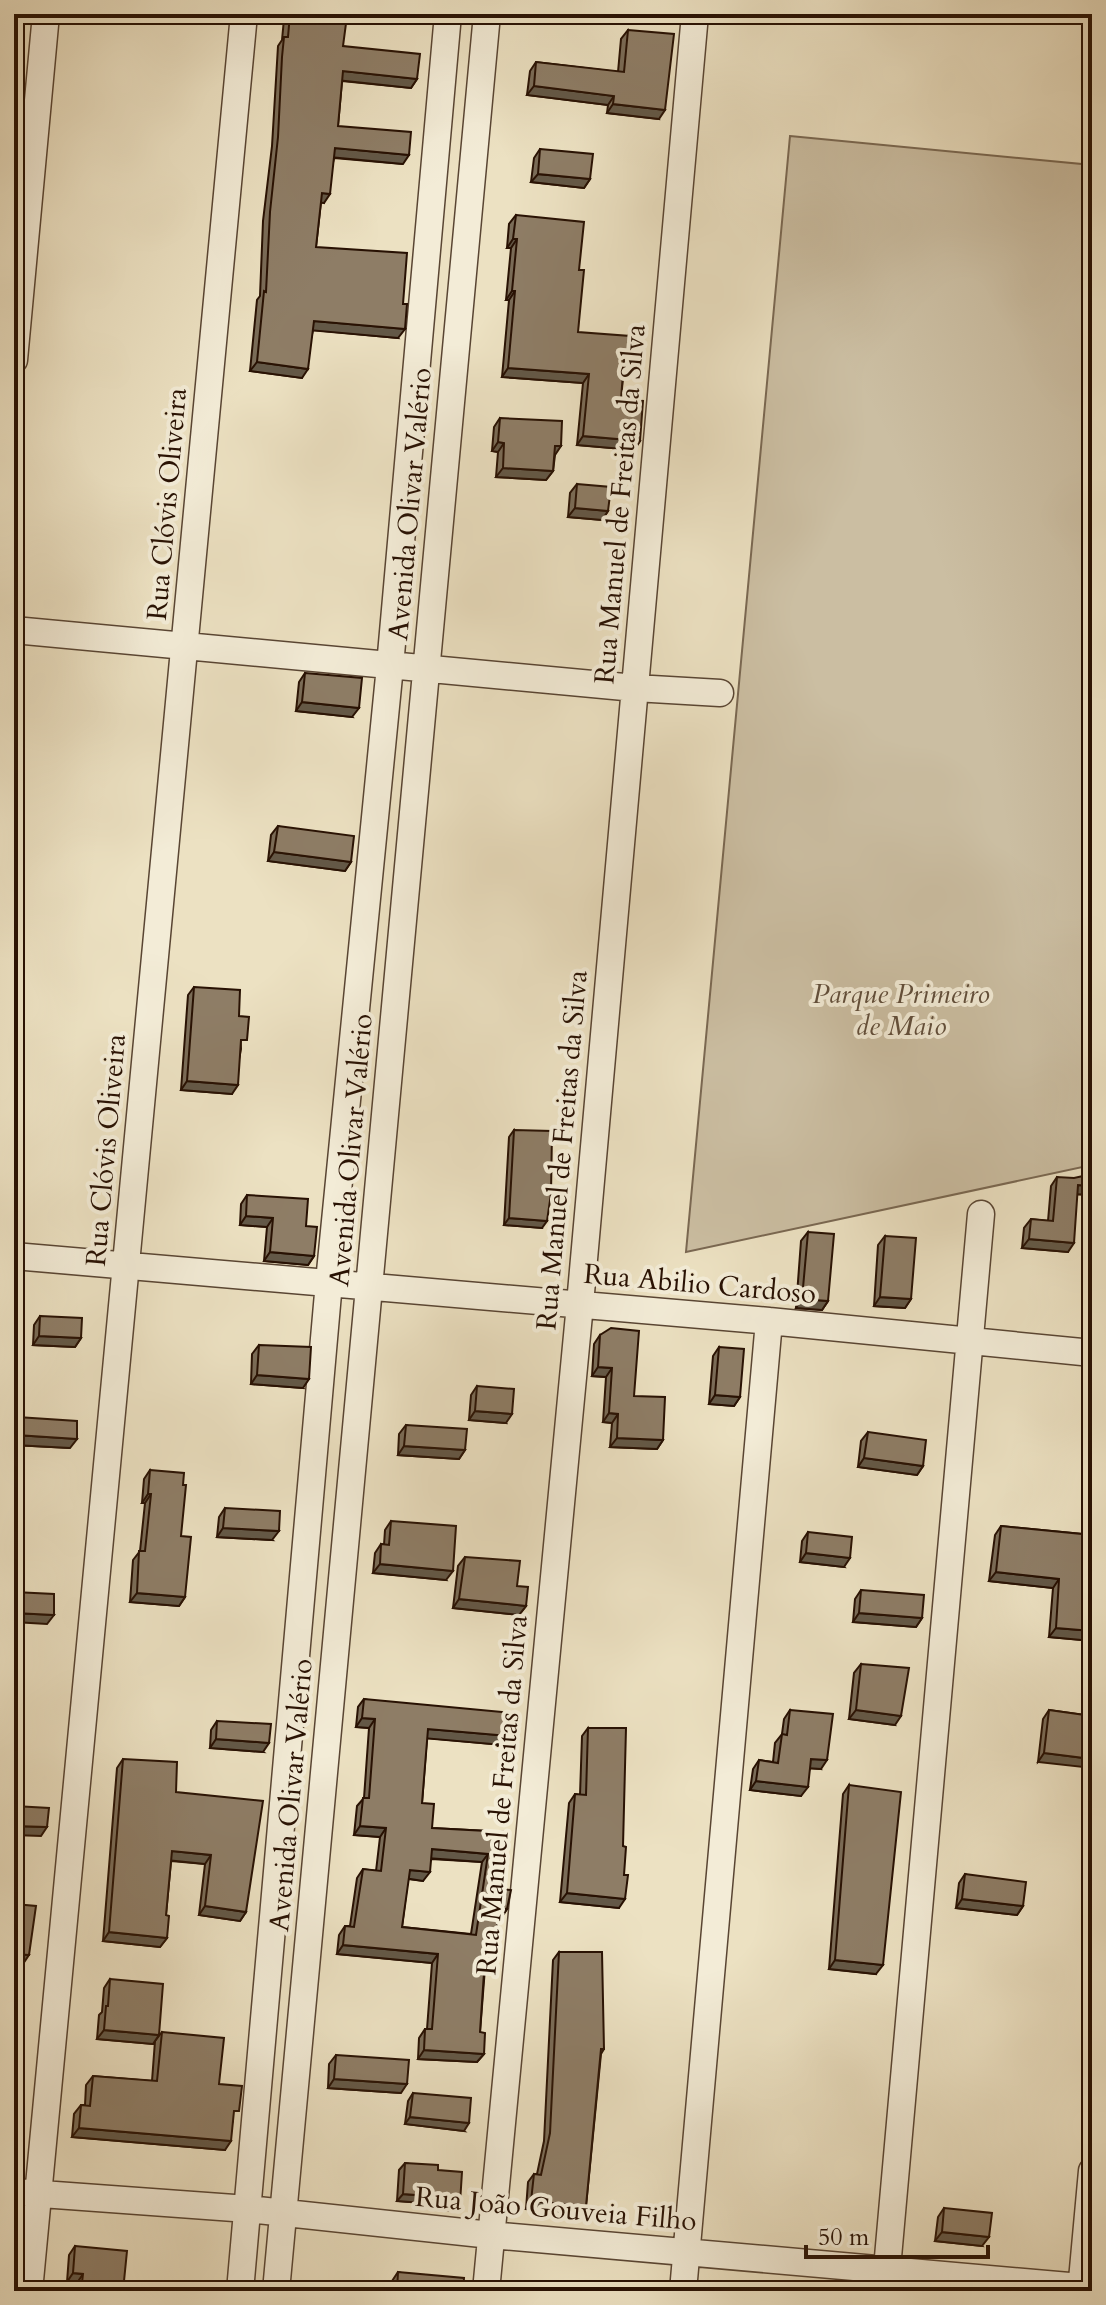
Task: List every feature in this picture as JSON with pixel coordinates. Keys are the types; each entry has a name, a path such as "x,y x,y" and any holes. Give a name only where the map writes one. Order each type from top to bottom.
{"street":[{"path":"14,360 46,14"},
{"name":"Rua Clóvis Oliveira","path":"29,2291 26,2194 126,1266 244,14"},
{"path":"240,2291 329,1282 390,666 448,14"},
{"name":"Avenida Olivar Valério","path":"276,2291 487,14"},
{"name":"Rua Manuel de Freitas da Silva","path":"486,2291 580,1304 695,14"},
{"path":"14,630 635,688 720,693"},
{"path":"886,2281 981,1214"},
{"name":"Rua Abilio Cardoso","path":"14,1256 769,1321 1092,1353"},
{"path":"683,2291 769,1321"},
{"path":"1085,2289 1092,2171"},
{"name":"Rua João Gouveia Filho","path":"26,2194 248,2209 686,2252 886,2281 1085,2289"}],"green space":[{"name":"Parque Primeiro de Maio","path":"790,136 1092,165 1092,1165 686,1252"}],"building":[{"path":"290,14 347,16 343,46 420,54 417,79 343,71 338,126 411,132 409,155 335,148 330,194 322,193 316,247 407,253 403,304 407,304 405,329 314,321 308,369 257,362 266,292 282,57"},
{"path":"628,30 674,34 665,110 613,104 614,96 534,86 536,62 624,72"},
{"path":"540,149 593,154 590,179 538,174"},
{"path":"516,215 584,222 579,270 584,270 578,332 630,336 628,361 624,360 621,399 643,401 640,441 583,436 589,374 508,368 515,291 512,291"},
{"path":"500,418 562,421 561,446 555,446 553,471 503,468 504,443 498,442"},
{"path":"577,484 611,487 608,511 575,508"},
{"path":"305,673 362,678 359,708 302,702"},
{"path":"278,826 354,836 351,862 274,852"},
{"path":"194,987 240,990 239,1016 249,1017 247,1040 241,1040 238,1085 187,1081"},
{"path":"514,1130 552,1131 551,1194 547,1221 509,1218"},
{"path":"1092,1174 1092,1186 1078,1185 1074,1243 1029,1239 1031,1219 1053,1221 1057,1177 1074,1178"},
{"path":"247,1195 308,1199 306,1226 317,1227 314,1256 270,1252 273,1218 246,1216"},
{"path":"808,1232 834,1234 828,1301 802,1299"},
{"path":"885,1236 916,1238 911,1299 880,1297"},
{"path":"40,1316 82,1318 81,1338 39,1336"},
{"path":"611,1328 639,1331 634,1396 665,1397 663,1440 617,1438 618,1414 609,1413 612,1368 598,1367 600,1335"},
{"path":"259,1345 311,1347 309,1379 257,1375"},
{"path":"719,1347 744,1349 740,1397 715,1395"},
{"path":"477,1386 514,1389 512,1414 475,1411"},
{"path":"17,1417 77,1421 77,1439 16,1435"},
{"path":"406,1425 467,1429 465,1450 404,1446"},
{"path":"868,1432 926,1440 923,1466 864,1458"},
{"path":"150,1470 184,1473 183,1485 186,1485 181,1536 191,1537 185,1597 137,1593 139,1551 145,1551 151,1494 148,1494"},
{"path":"225,1508 280,1511 279,1531 223,1528"},
{"path":"391,1521 456,1526 453,1571 380,1564 381,1544 389,1545"},
{"path":"1001,1526 1092,1535 1092,1631 1056,1628 1059,1579 996,1572"},
{"path":"808,1532 852,1537 850,1558 806,1553"},
{"path":"465,1557 520,1561 517,1586 528,1587 526,1606 459,1599"},
{"path":"861,1590 924,1595 922,1618 859,1613"},
{"path":"14,1592 54,1594 54,1615 14,1613"},
{"path":"861,1664 909,1668 901,1716 856,1710"},
{"path":"364,1699 512,1713 509,1736 428,1729 422,1803 434,1804 432,1828 506,1832 502,1889 511,1890 507,1909 499,1908 493,1959 485,1958 480,2032 485,2033 484,2054 424,2050 425,2029 432,2029 438,1954 343,1945 345,1926 354,1927 363,1869 381,1871 386,1828 360,1826 363,1798 369,1798 375,1719 362,1718","holes":["432,1849 488,1854 476,1935 402,1927 410,1870 430,1872"]},
{"path":"790,1710 833,1714 827,1760 811,1759 808,1787 756,1781 759,1760 778,1763 782,1734 787,1735"},
{"path":"1049,1710 1092,1716 1092,1759 1044,1753"},
{"path":"217,1721 271,1724 269,1743 216,1739"},
{"path":"588,1728 626,1728 623,1846 626,1847 624,1875 628,1875 625,1899 567,1893 575,1794 586,1795"},
{"path":"123,1759 177,1762 176,1792 263,1801 246,1912 205,1906 211,1855 172,1851 167,1938 109,1932"},
{"path":"849,1785 901,1792 883,1965 835,1960"},
{"path":"14,1806 49,1808 47,1827 14,1826"},
{"path":"965,1874 1026,1882 1023,1906 962,1899"},
{"path":"14,1904 36,1906 29,1955 14,1954"},
{"path":"559,1952 602,1952 604,2049 601,2049 586,2206 531,2201 534,2174 541,2175 550,2133"},
{"path":"110,1979 163,1984 159,2035 104,2030"},
{"path":"162,2032 224,2038 219,2084 242,2086 239,2111 234,2111 231,2141 79,2128 81,2105 90,2106 93,2076 157,2081"},
{"path":"336,2055 409,2060 407,2084 334,2079"},
{"path":"413,2093 471,2098 469,2123 410,2117"},
{"path":"14,2122 24,2123 21,2153 14,2153"},
{"path":"405,2163 438,2165 438,2170 462,2172 460,2203 440,2202 441,2197 403,2194"},
{"path":"944,2208 992,2213 989,2237 942,2232"},
{"path":"75,2246 127,2251 123,2291 81,2291 83,2274 73,2273"},
{"path":"398,2272 464,2278 463,2291 397,2291"},
{"path":"536,2287 577,2291 535,2291"}]}
